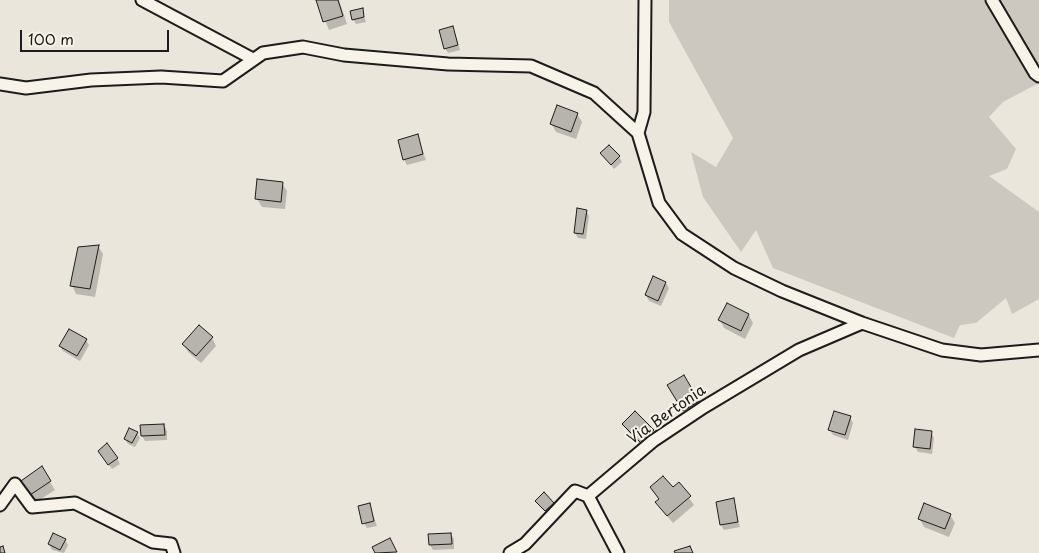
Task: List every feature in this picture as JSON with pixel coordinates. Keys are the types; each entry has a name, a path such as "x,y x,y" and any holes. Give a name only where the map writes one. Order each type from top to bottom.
{"street":[{"path":"142,0 253,60"},
{"path":"638,133 644,112 645,0"},
{"path":"992,0 1035,73 1039,76"},
{"path":"0,84 26,88 91,80 161,77 223,81 263,53 303,47 344,55 448,64 531,66 594,93 638,133 659,202 682,234 742,272 782,291 862,323 942,350 981,356 1039,350"},
{"name":"Via Bertonia","path":"588,496 652,441 742,383 799,350 862,323"},
{"path":"0,505 16,484 32,507 75,503 153,542 171,544 174,553"},
{"path":"510,553 525,544 576,491 588,496 618,553"}],"shaded area":[{"path":"669,0 1039,0 1039,83 1003,102 989,117 1016,149 1007,169 989,176 1039,212 1039,299 1012,314 1006,298 976,323 960,325 954,338 773,268 756,230 741,252 703,197 691,152 716,167 733,138 669,22"}],"building":[{"path":"316,0 338,0 343,16 323,22"},
{"path":"363,8 364,17 352,20 350,11"},
{"path":"453,26 458,45 444,49 439,30"},
{"path":"557,105 578,113 571,132 550,124"},
{"path":"418,134 423,154 403,160 398,140"},
{"path":"609,145 620,156 611,165 600,153"},
{"path":"257,179 283,182 281,202 255,199"},
{"path":"577,208 587,210 583,234 574,233"},
{"path":"99,245 90,289 70,286 78,247"},
{"path":"653,276 666,282 658,301 645,295"},
{"path":"727,303 749,314 741,331 718,320"},
{"path":"199,325 213,337 196,356 182,344"},
{"path":"69,329 87,339 77,356 59,346"},
{"path":"684,375 699,401 683,411 667,385"},
{"path":"635,411 654,430 641,443 622,424"},
{"path":"834,411 851,416 845,435 828,430"},
{"path":"164,424 165,435 141,436 140,425"},
{"path":"129,428 138,432 132,443 124,439"},
{"path":"915,429 932,431 930,449 913,447"},
{"path":"107,443 118,458 108,465 98,451"},
{"path":"42,466 51,481 27,497 18,483"},
{"path":"663,476 673,487 679,482 691,496 667,516 655,502 659,499 650,487"},
{"path":"544,492 554,503 545,511 535,501"},
{"path":"734,498 738,522 720,525 716,502"},
{"path":"370,503 374,521 362,524 358,506"},
{"path":"924,503 951,514 945,529 918,519"},
{"path":"53,533 66,539 60,550 48,544"},
{"path":"451,533 452,544 429,545 428,534"},
{"path":"390,538 397,552 375,553 372,547"},
{"path":"3,546 5,553 0,553 0,547"},
{"path":"690,546 693,553 675,553 674,551"}]}
